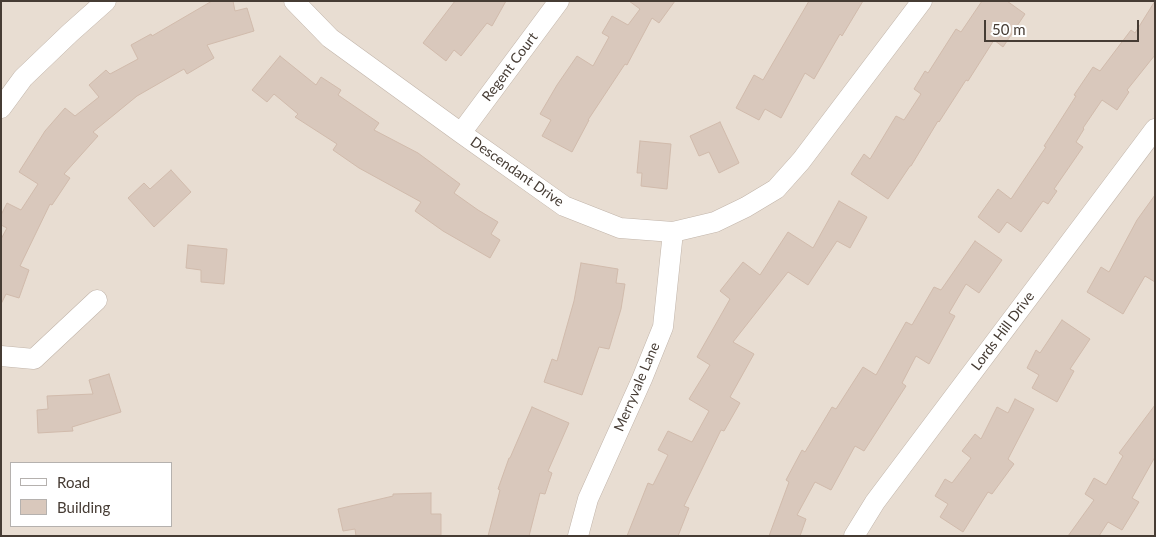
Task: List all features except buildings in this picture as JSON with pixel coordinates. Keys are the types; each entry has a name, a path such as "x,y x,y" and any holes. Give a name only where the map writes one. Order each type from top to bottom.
{"street":[{"path":"1,108 23,78 106,1"},
{"name":"Descendant Drive","path":"294,1 330,38 564,206 620,228 672,232 715,222 746,207 776,189 801,161 922,1"},
{"name":"Regent Court","path":"460,133 558,1"},
{"name":"Lords Hill Drive","path":"854,536 875,502 1155,129"},
{"name":"Merryvale Lane","path":"578,536 588,499 642,380 663,327 672,232"},
{"path":"1,356 34,359 97,300"}],"shaded area":[{"path":"1,1 1155,1 1155,536 1,536"}]}
